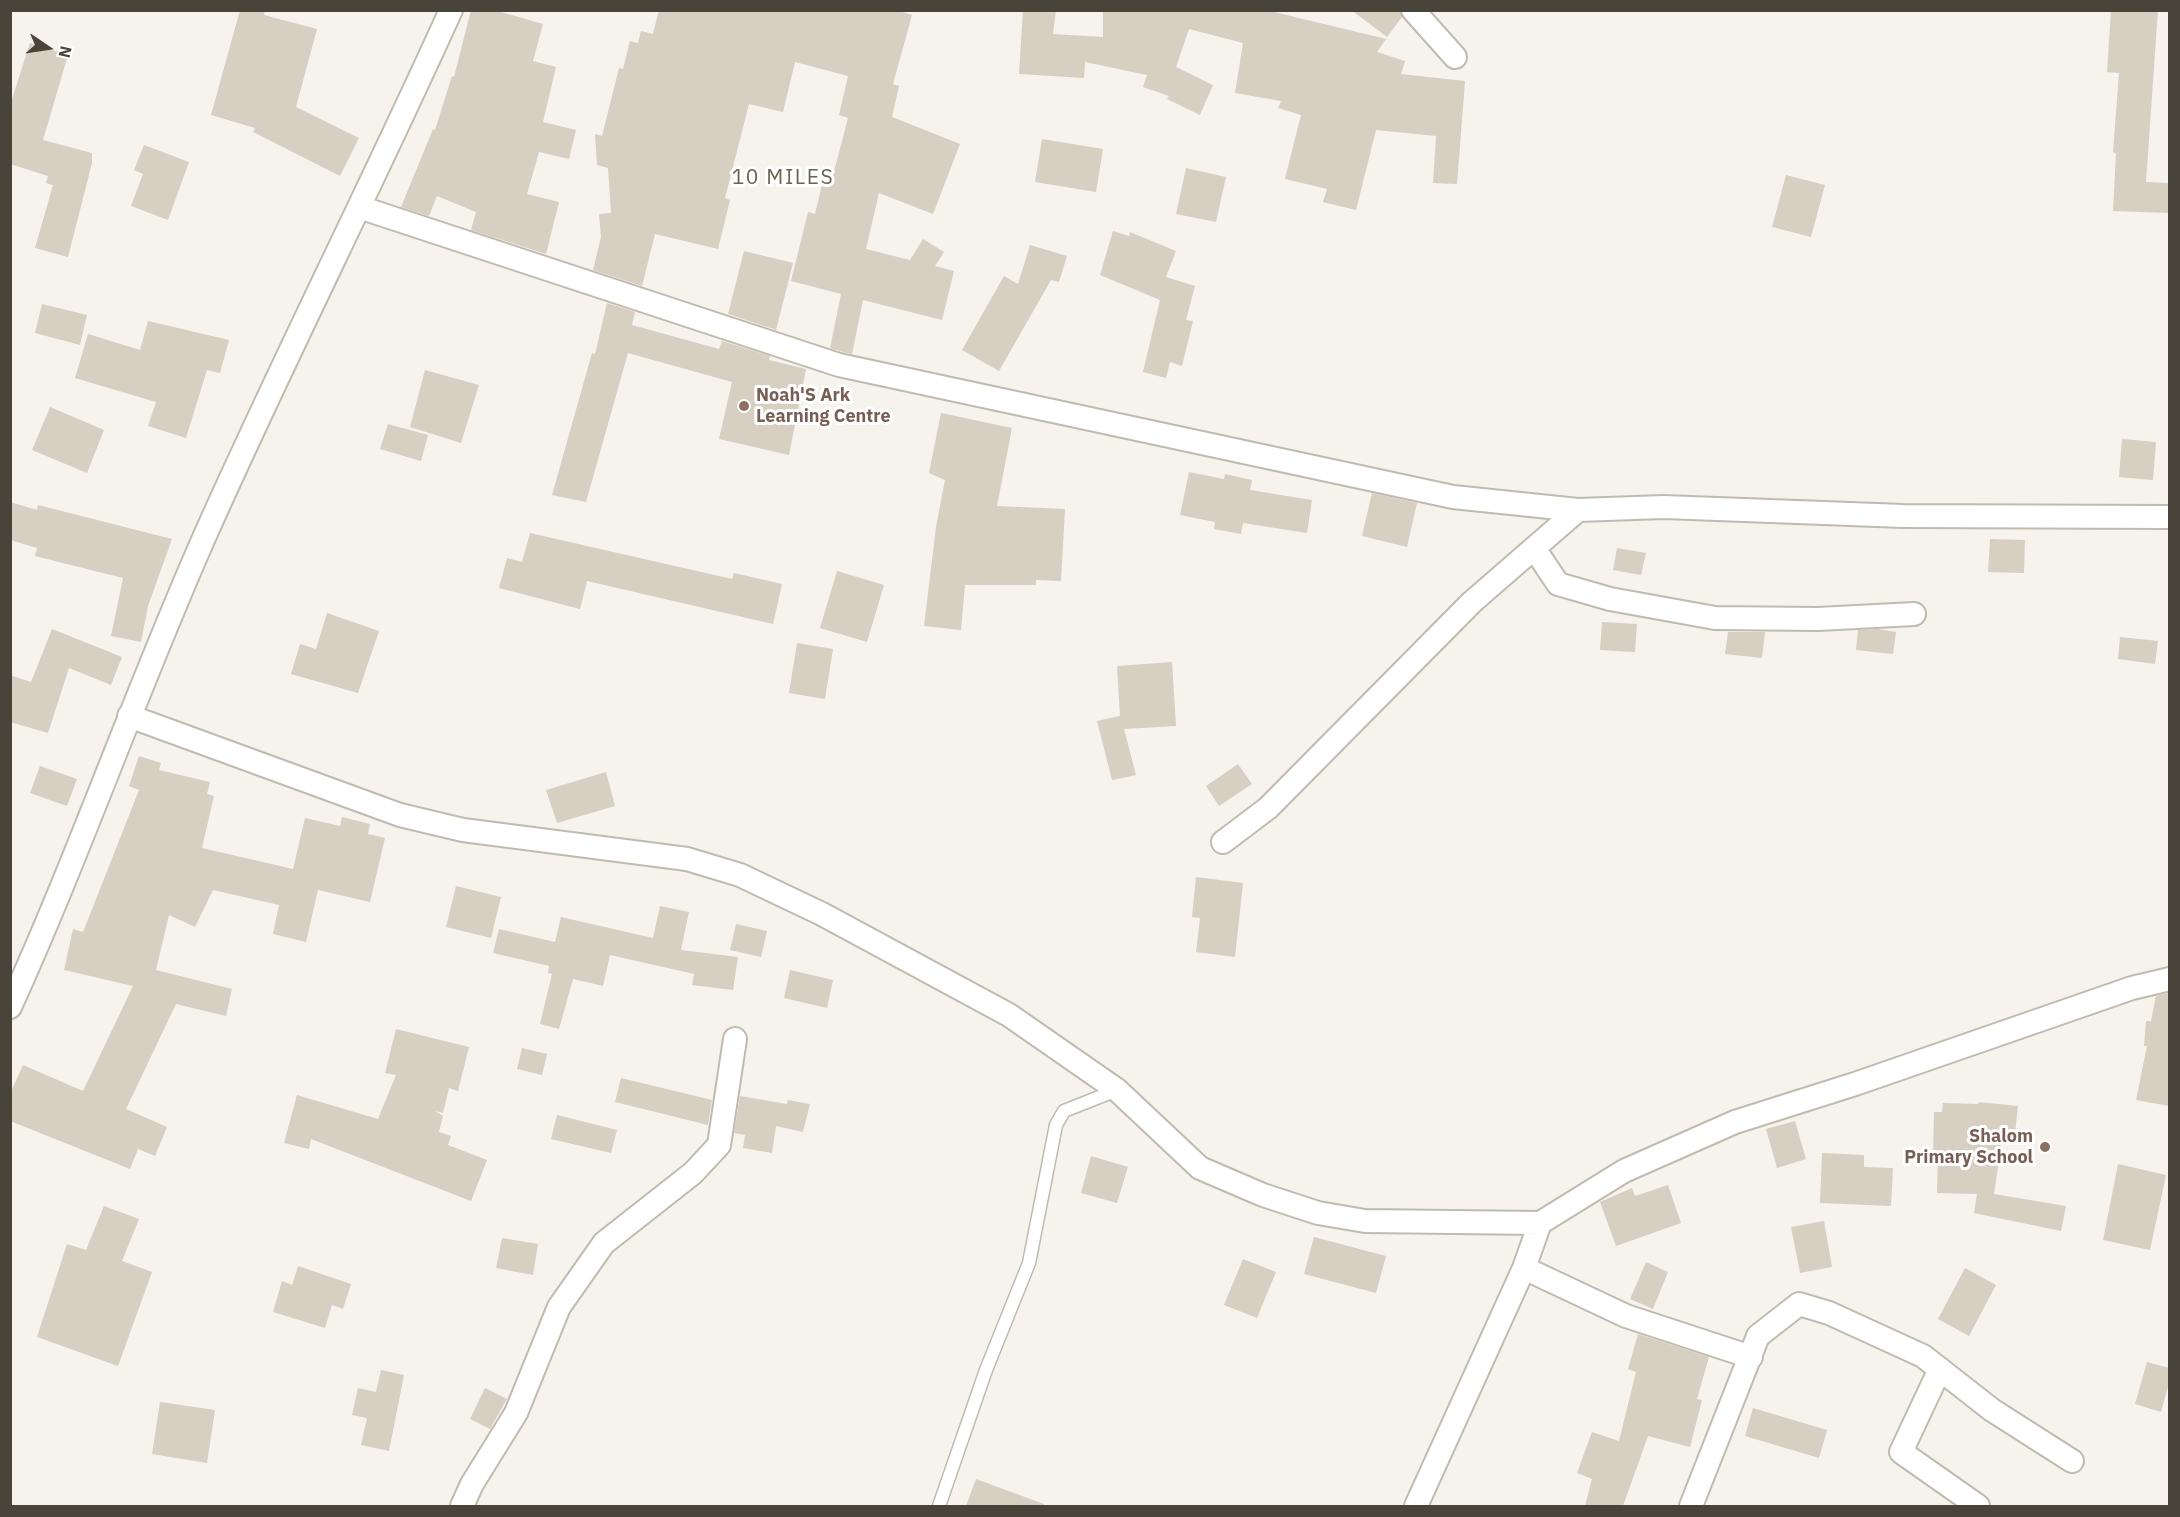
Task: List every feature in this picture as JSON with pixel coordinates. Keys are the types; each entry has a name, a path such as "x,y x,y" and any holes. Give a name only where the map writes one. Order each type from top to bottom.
{"street":[{"path":"10,1007 207,530 451,10"},
{"path":"1413,10 1455,57"},
{"path":"359,207 839,365 1453,497 1578,510 1664,507 1903,516 2169,517"},
{"path":"1223,842 1268,808 1472,602 1578,510"},
{"path":"1534,548 1558,585 1610,600 1715,618 1818,619 1914,614"},
{"path":"129,716 339,795 400,815 484,834 687,859 740,874 822,914 1009,1015 1117,1090 1200,1168 1263,1195 1318,1213 1365,1221 1540,1223 1624,1171 1735,1122 1855,1084 2132,988 2169,979"},
{"path":"462,1506 472,1484 516,1413 559,1307 604,1243 693,1173 719,1145 735,1039"},
{"path":"1416,1506 1524,1268 1540,1223"},
{"path":"1524,1268 1626,1316 1751,1357"},
{"path":"1691,1506 1758,1336 1799,1304 1829,1313 1913,1351 1992,1410 2072,1461"},
{"path":"1940,1369 1901,1452 1978,1506"}],"lane":[{"path":"939,1506 986,1370 1029,1263 1056,1125 1064,1111 1117,1090"}],"building":[{"path":"240,10 265,10 264,15 317,29 296,107 359,138 340,176 253,132 255,128 211,115"},
{"path":"471,10 494,10 543,24 533,61 556,67 543,122 576,130 569,159 539,152 527,194 559,202 546,254 471,230 476,212 437,196 429,216 401,207 433,129 435,130 452,76 454,77"},
{"path":"659,10 896,10 912,15 893,84 899,86 892,117 960,144 933,214 879,193 866,249 910,260 923,239 944,252 935,266 954,271 942,320 863,300 852,354 843,352 830,348 841,294 791,281 808,212 815,214 824,176 832,179 848,118 839,115 848,76 795,62 783,112 749,104 725,198 730,200 718,249 655,234 642,286 593,270 601,237 599,214 611,213 608,168 597,165 595,134 602,136 619,68 623,69 630,41 638,43 641,31 653,34"},
{"path":"1023,10 1056,10 1053,34 1103,37 1103,10 1266,10 1386,39 1377,52 1405,61 1401,74 1465,81 1457,184 1433,183 1436,136 1376,130 1356,210 1323,202 1327,189 1285,179 1301,115 1278,108 1281,101 1235,93 1243,43 1189,29 1176,67 1213,85 1200,115 1167,99 1169,96 1143,87 1147,75 1085,62 1084,78 1019,74"},
{"path":"1351,10 1400,10 1402,17 1387,37"},
{"path":"2111,10 2158,10 2146,182 2169,183 2169,213 2113,211 2116,153 2113,152 2119,73 2107,72"},
{"path":"30,43 68,55 43,140 92,153 92,163 68,257 35,248 53,185 46,183 48,176 10,164 10,105"},
{"path":"1042,139 1103,149 1096,192 1035,182"},
{"path":"144,145 189,162 168,220 131,206 143,174 134,170"},
{"path":"1186,168 1226,177 1216,222 1176,214"},
{"path":"1786,175 1825,185 1811,237 1772,227"},
{"path":"1113,231 1129,236 1130,232 1176,251 1166,277 1195,286 1186,320 1193,321 1182,366 1170,362 1166,378 1143,372 1160,300 1100,275"},
{"path":"1030,245 1067,256 1059,282 1051,280 999,371 962,350 1004,276 1018,284"},
{"path":"744,251 793,263 776,330 728,314"},
{"path":"607,303 635,312 632,325 719,349 722,341 770,356 769,360 806,369 789,455 719,439 732,382 628,353 586,502 552,495 592,353 595,354"},
{"path":"42,304 87,315 80,345 35,333"},
{"path":"148,321 229,340 220,373 207,370 186,438 148,426 156,402 75,378 88,334 140,350"},
{"path":"425,370 479,385 461,443 410,427"},
{"path":"50,407 104,430 87,473 32,450"},
{"path":"941,413 1012,428 997,506 1065,509 1061,581 1036,580 1036,585 965,585 961,630 924,626 936,527 945,480 929,473"},
{"path":"388,424 428,435 421,461 380,449"},
{"path":"2122,439 2156,442 2153,480 2119,477"},
{"path":"1189,472 1224,479 1225,474 1252,480 1250,490 1312,500 1307,533 1243,523 1241,534 1214,529 1215,522 1180,515"},
{"path":"1372,493 1417,503 1407,547 1362,536"},
{"path":"10,502 37,510 38,505 172,539 148,606 141,642 111,636 123,578 35,556 37,548 10,540"},
{"path":"530,533 732,579 734,573 782,584 773,624 587,581 580,609 499,588 507,558 522,562"},
{"path":"1990,539 2025,540 2024,573 1988,572"},
{"path":"1617,548 1646,553 1641,575 1613,570"},
{"path":"837,571 884,585 867,642 820,628"},
{"path":"327,613 379,631 358,693 291,674 300,644 316,649"},
{"path":"1602,622 1637,624 1635,652 1600,650"},
{"path":"52,629 122,657 111,685 69,668 48,733 10,722 10,675 31,682"},
{"path":"1878,629 1896,632 1893,654 1856,650 1858,630"},
{"path":"1728,632 1765,632 1762,658 1725,654"},
{"path":"2120,637 2158,641 2155,664 2118,659"},
{"path":"797,643 833,649 825,699 789,693"},
{"path":"1172,662 1176,726 1124,729 1136,775 1112,780 1097,721 1120,716 1117,666"},
{"path":"139,756 161,763 159,770 210,782 207,794 214,796 202,848 293,869 305,818 340,826 342,817 370,824 368,834 385,838 370,902 318,890 306,942 273,934 279,905 213,890 195,927 169,915 156,970 232,989 226,1016 176,1004 126,1109 167,1127 155,1156 138,1149 130,1169 10,1121 10,1094 23,1065 83,1091 133,986 64,970 73,929 83,932 139,790 129,786"},
{"path":"1238,764 1252,784 1219,806 1206,786"},
{"path":"40,766 77,779 67,806 30,793"},
{"path":"606,772 615,806 557,823 546,790"},
{"path":"1196,877 1243,883 1235,957 1196,952 1200,918 1192,917"},
{"path":"456,886 501,897 491,938 446,927"},
{"path":"660,906 689,912 681,950 738,957 733,990 692,985 694,974 610,955 603,986 573,979 559,1029 540,1024 552,974 548,973 549,966 493,953 499,929 555,942 561,917 653,938"},
{"path":"736,924 767,931 761,957 730,950"},
{"path":"790,970 833,980 827,1008 784,998"},
{"path":"2169,993 2169,1106 2136,1100 2147,1046 2144,1046 2146,1021 2151,1021 2156,996"},
{"path":"396,1029 469,1047 458,1091 449,1088 443,1113 435,1111 443,1116 439,1132 451,1136 448,1145 487,1160 471,1201 311,1139 309,1149 284,1143 297,1095 378,1119 396,1075 385,1073"},
{"path":"522,1048 547,1054 542,1075 517,1069"},
{"path":"621,1078 712,1100 708,1125 615,1102"},
{"path":"740,1096 787,1104 788,1100 810,1104 803,1132 776,1126 772,1153 743,1148 745,1135 734,1133"},
{"path":"1979,1102 2018,1106 2014,1142 2002,1141 1994,1194 2066,1206 2061,1231 1974,1213 1977,1194 1937,1193 1938,1157 1933,1156 1934,1112 1942,1112 1943,1103 1978,1104"},
{"path":"557,1115 617,1130 611,1153 551,1139"},
{"path":"1795,1121 1806,1159 1777,1168 1766,1129"},
{"path":"1822,1153 1864,1155 1864,1167 1893,1168 1891,1206 1820,1203"},
{"path":"1091,1156 1128,1167 1117,1203 1081,1193"},
{"path":"2118,1164 2166,1175 2150,1250 2103,1240"},
{"path":"1668,1185 1681,1223 1616,1246 1600,1202 1632,1188 1635,1196"},
{"path":"104,1206 139,1219 122,1261 152,1272 118,1366 37,1337 67,1244 86,1250"},
{"path":"1824,1221 1832,1267 1800,1273 1791,1227"},
{"path":"1314,1237 1386,1256 1376,1293 1304,1274"},
{"path":"502,1238 538,1244 533,1275 496,1268"},
{"path":"1243,1259 1276,1272 1257,1318 1224,1305"},
{"path":"1646,1262 1668,1272 1653,1309 1630,1299"},
{"path":"298,1266 351,1284 343,1309 332,1305 325,1328 273,1312 282,1281 292,1285"},
{"path":"1965,1268 1996,1285 1969,1336 1938,1319"},
{"path":"1638,1334 1709,1357 1697,1399 1702,1400 1690,1447 1648,1436 1623,1506 1585,1506 1592,1479 1577,1473 1592,1432 1619,1441 1636,1372 1628,1369"},
{"path":"2147,1362 2169,1368 2169,1383 2161,1412 2135,1404"},
{"path":"381,1370 404,1375 389,1451 361,1445 367,1418 352,1415 358,1388 376,1392"},
{"path":"485,1388 507,1399 490,1429 470,1419"},
{"path":"160,1402 215,1410 207,1463 152,1454"},
{"path":"1753,1408 1827,1430 1819,1458 1745,1436"},
{"path":"976,1479 1044,1504 1043,1506 966,1506"}],"place":[{"name":"Noah'S Ark Learning Centre","path":"744,406"},
{"name":"Shalom Primary School","path":"2045,1147"}],"district":[{"name":"10 MILES","path":"783,178"}]}
